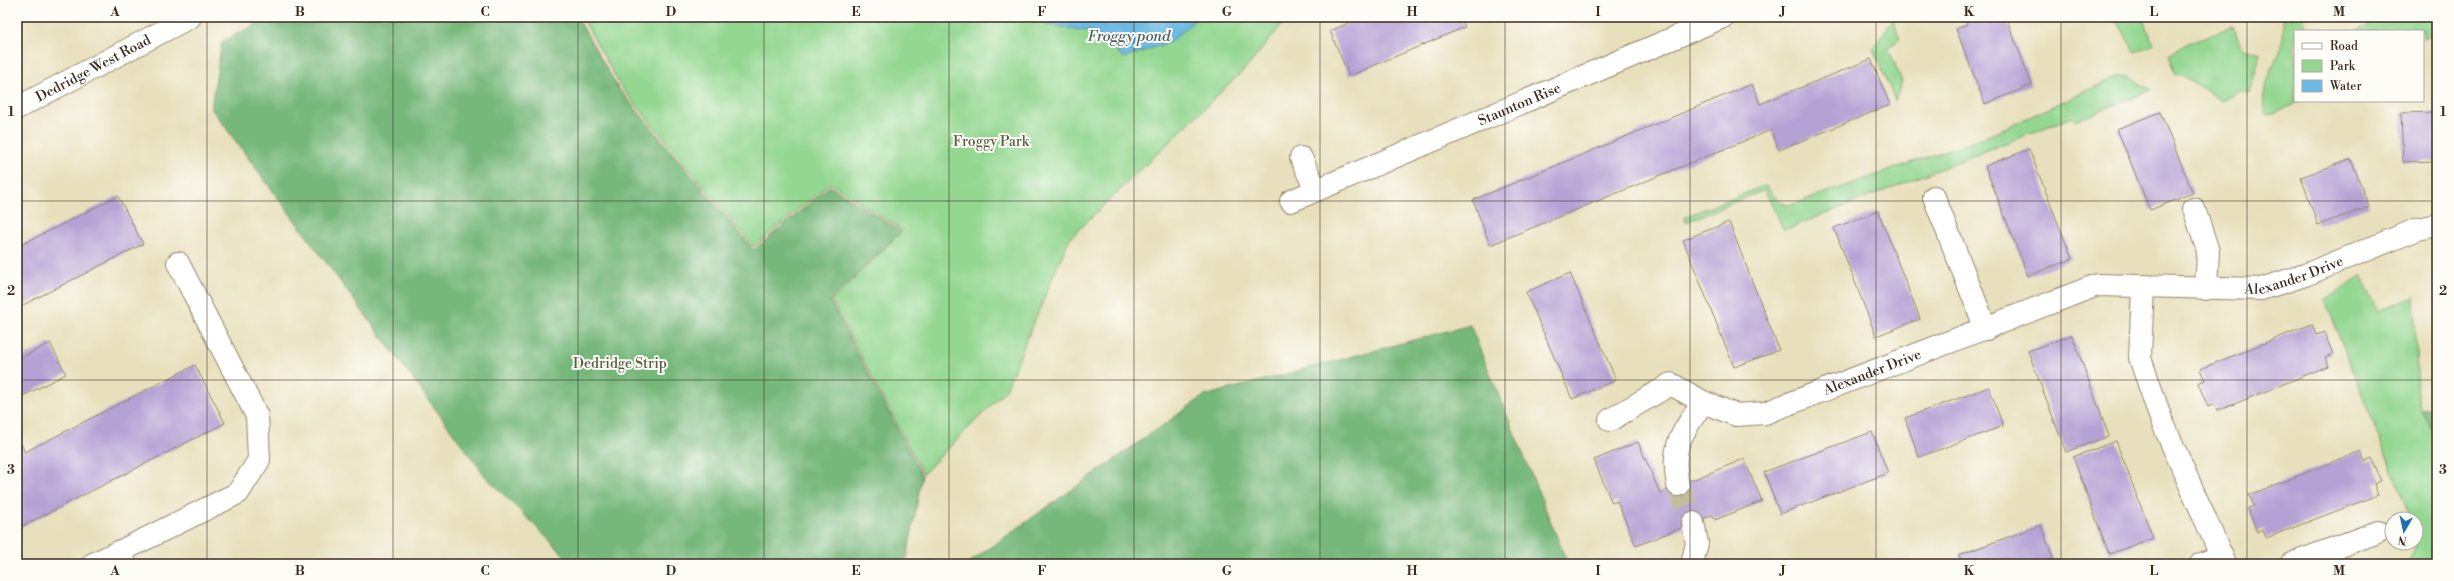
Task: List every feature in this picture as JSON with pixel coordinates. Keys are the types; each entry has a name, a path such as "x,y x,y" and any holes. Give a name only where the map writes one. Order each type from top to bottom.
{"street":[{"name":"Dedridge West Road","path":"17,108 190,17"},
{"name":"Staunton Rise","path":"1291,201 1723,17"},
{"path":"1301,158 1316,190"},
{"path":"1934,197 1986,329"},
{"path":"2194,209 2208,251 2206,289"},
{"name":"Alexander Drive","path":"1610,420 1671,384 1703,402 1736,414 1765,413 1986,329 2097,284 2206,289 2261,289 2305,275 2418,230 2437,225"},
{"path":"93,564 123,558 238,493 259,460 257,416 178,263"},
{"path":"2143,286 2140,358 2161,419 2223,560 2202,564"},
{"path":"1678,485 1674,466 1678,440 1703,402"},
{"path":"1692,564 1697,543 1693,523"},
{"path":"2291,564 2378,532"}],"green space":[{"name":"Dedridge Strip","path":"270,17 577,17 618,88 754,250 830,186 901,231 830,301 922,476 907,558 897,564 573,564 486,477 211,108 222,42"},
{"name":"Froggy Park","path":"582,17 1288,17 1249,65 1069,239 1005,391 923,474 832,301 903,230 830,183 754,247 621,87"},
{"path":"2124,17 2142,17 2153,45 2135,52 2116,21"},
{"path":"2283,17 2303,17 2308,30 2294,30 2294,102 2298,102 2275,114 2267,115 2263,98 2265,88 2281,47"},
{"path":"2390,17 2432,17 2437,25 2437,31 2424,38 2424,30 2358,30"},
{"path":"1893,20 1900,39 1888,48 1902,81 1895,101 1873,48"},
{"path":"2233,26 2239,42 2243,47 2261,53 2249,93 2240,91 2222,101 2180,74 2176,75 2169,55 2186,44"},
{"path":"2119,76 2128,76 2151,90 2076,121 2072,117 1784,230 1765,191 1686,222 1684,217 1766,186 1779,201 1787,205 1791,205 1990,135"},
{"path":"2362,276 2378,311 2414,297 2418,398 2421,410 2437,435 2437,564 2407,564 2413,551 2424,551 2424,511 2408,511 2325,300"},
{"path":"1470,325 1568,564 967,564 1204,396"},
{"path":"2437,409 2437,435 2421,410"}],"water":[{"name":"Froggy pond","path":"1045,17 1196,17 1195,20 1170,42 1124,58 1095,32 1045,25"}],"building":[{"path":"1362,17 1460,17 1465,27 1349,76 1330,31"},
{"path":"1964,17 2006,17 2032,85 1985,104 1956,29 1967,24"},
{"path":"1871,59 1890,105 1779,150 1771,130 1490,245 1473,200 1752,84 1760,104"},
{"path":"2160,112 2193,193 2150,210 2117,129"},
{"path":"2437,112 2437,161 2403,162 2401,113"},
{"path":"2029,149 2072,259 2028,276 1985,166"},
{"path":"2351,159 2369,207 2318,225 2301,177"},
{"path":"118,196 143,244 17,308 17,247"},
{"path":"1878,211 1920,319 1876,336 1834,228"},
{"path":"1729,222 1779,350 1734,367 1683,240"},
{"path":"1570,273 1616,380 1572,399 1526,292"},
{"path":"2312,324 2316,335 2324,332 2333,354 2325,357 2328,366 2217,411 2214,404 2208,407 2198,383 2205,380 2200,369"},
{"path":"2072,335 2109,436 2066,452 2028,351"},
{"path":"50,343 66,374 17,399 17,360"},
{"path":"195,365 225,423 17,529 17,436 25,452"},
{"path":"1989,387 2003,426 1919,457 1905,418"},
{"path":"1872,432 1888,473 1780,514 1764,472"},
{"path":"2116,441 2153,538 2109,554 2073,457"},
{"path":"1638,442 1660,493 1744,459 1762,501 1715,520 1713,515 1636,546 1617,501 1612,503 1594,460"},
{"path":"2361,451 2365,462 2372,459 2381,481 2374,484 2378,495 2266,538 2263,529 2257,532 2248,508 2254,506 2249,495"},
{"path":"2041,525 2055,564 1962,564 1959,555"}],"tunnel":[{"path":"1678,485 1693,523"}]}
